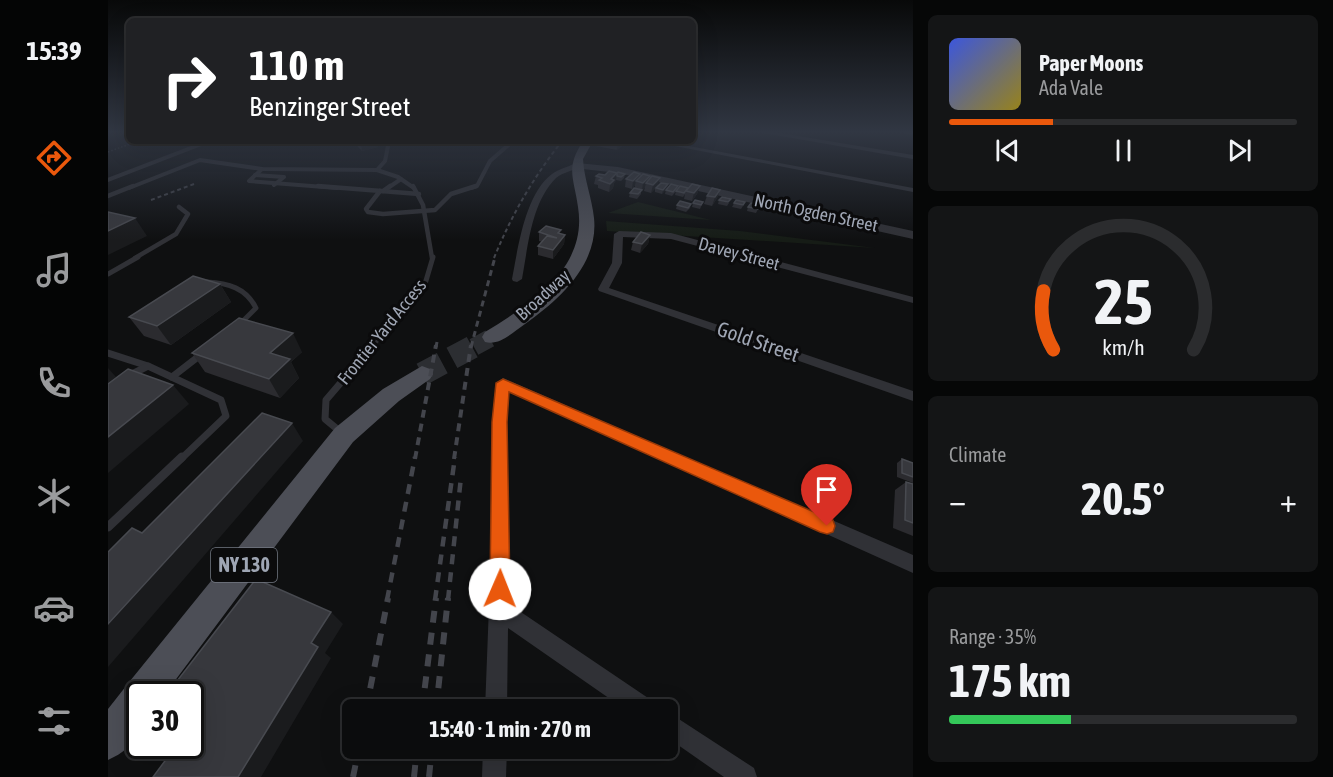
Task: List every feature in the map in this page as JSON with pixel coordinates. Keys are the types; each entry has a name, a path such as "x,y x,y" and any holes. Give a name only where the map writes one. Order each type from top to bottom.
{"main road":[{"name":"Broadway","path":"492,337 526,314 555,289 575,266 583,248 587,228 577,167"},
{"name":"NY 130","path":"153,681 344,435 391,395 422,374"},
{"path":"108,740 126,717"}],"street":[{"path":"517,279 528,222 552,177 574,167"},
{"name":"North Ogden Street","path":"587,167 618,171 913,235"},
{"path":"792,167 913,190"},
{"name":"Davey Street","path":"603,289 617,263 619,234 671,236 913,300"},
{"name":"Gold Street","path":"603,289 913,396"},
{"path":"496,699 500,610 500,422 503,383 913,564"},
{"path":"500,610 630,699"},
{"path":"678,731 745,777"},
{"path":"494,777 495,759"}],"lane":[{"path":"108,180 141,167"},
{"path":"108,196 181,167"},
{"path":"253,167 377,170 401,179 414,187 419,195"},
{"path":"401,179 381,191 366,209 368,212 377,214 435,210 451,194 477,186 487,167"},
{"path":"262,169 249,181 274,185 419,195"},
{"path":"255,175 284,177 274,185"},
{"name":"Frontier Yard Access","path":"344,435 326,419 326,400 425,284 433,256 419,195"},
{"path":"108,274 176,234 188,214 178,207"},
{"path":"202,282 230,284 253,302 256,309 253,314 235,328"},
{"path":"172,377 208,349"},
{"path":"108,353 148,366 221,400 226,416 108,527"},
{"path":"124,378 148,366"}],"shaded area":[{"path":"638,202 711,220 608,213"},
{"path":"606,221 740,231 875,248 607,231"}],"building":[{"path":"609,171 617,173 611,179 614,180 610,184 599,180 602,178 596,176 605,175"},
{"path":"618,172 625,174 621,177 617,176"},
{"path":"634,172 640,174 633,181 626,179"},
{"path":"643,174 650,176 643,183 636,181"},
{"path":"652,176 660,178 653,185 646,183"},
{"path":"661,183 668,184 663,190 656,188"},
{"path":"671,184 678,186 673,192 666,190"},
{"path":"692,184 700,186 694,193 686,191"},
{"path":"680,186 688,188 684,193 676,191"},
{"path":"634,188 642,190 638,194 630,193"},
{"path":"712,188 720,190 715,197 707,196"},
{"path":"722,197 731,199 728,202 719,200"},
{"path":"695,200 703,202 701,205 693,203"},
{"path":"736,200 745,202 743,205 734,203"},
{"path":"680,201 691,204 688,208 677,205"},
{"path":"751,203 760,205 758,209 748,207"},
{"path":"108,212 135,218 108,231"},
{"path":"546,226 561,230 558,233 565,235 553,250 538,246 547,236 557,238 539,232"},
{"path":"641,232 650,235 642,244 633,242"},
{"path":"193,276 220,284 157,326 129,317"},
{"path":"239,318 293,333 270,353 290,359 269,379 192,353"},
{"path":"128,369 173,385 108,437 108,384"},
{"path":"262,413 292,423 108,624 108,552 132,528 142,533"},
{"path":"902,459 913,463 913,477 902,473"},
{"path":"906,482 913,484 913,523 905,520"},
{"path":"256,579 331,612 311,643 318,647 238,777 153,777 166,759 204,759 204,681 177,681"}],"tunnel":[{"path":"474,347 492,337"},
{"path":"422,374 476,345"}],"railway":[{"path":"494,258 508,226 543,167"},
{"path":"151,200 194,184"},
{"path":"471,347 495,257"},
{"path":"436,347 437,342"},
{"path":"415,459 436,345"},
{"path":"454,459 471,345"},
{"path":"387,600 415,457"},
{"path":"435,600 455,457"},
{"path":"448,600 461,477"},
{"path":"368,699 388,598"},
{"path":"423,699 436,598"},
{"path":"437,699 448,598"},
{"path":"353,777 357,759"},
{"path":"414,777 416,759"},
{"path":"429,777 431,759"}],"route":[{"path":"500,589 500,422 503,383 827,526"}]}
